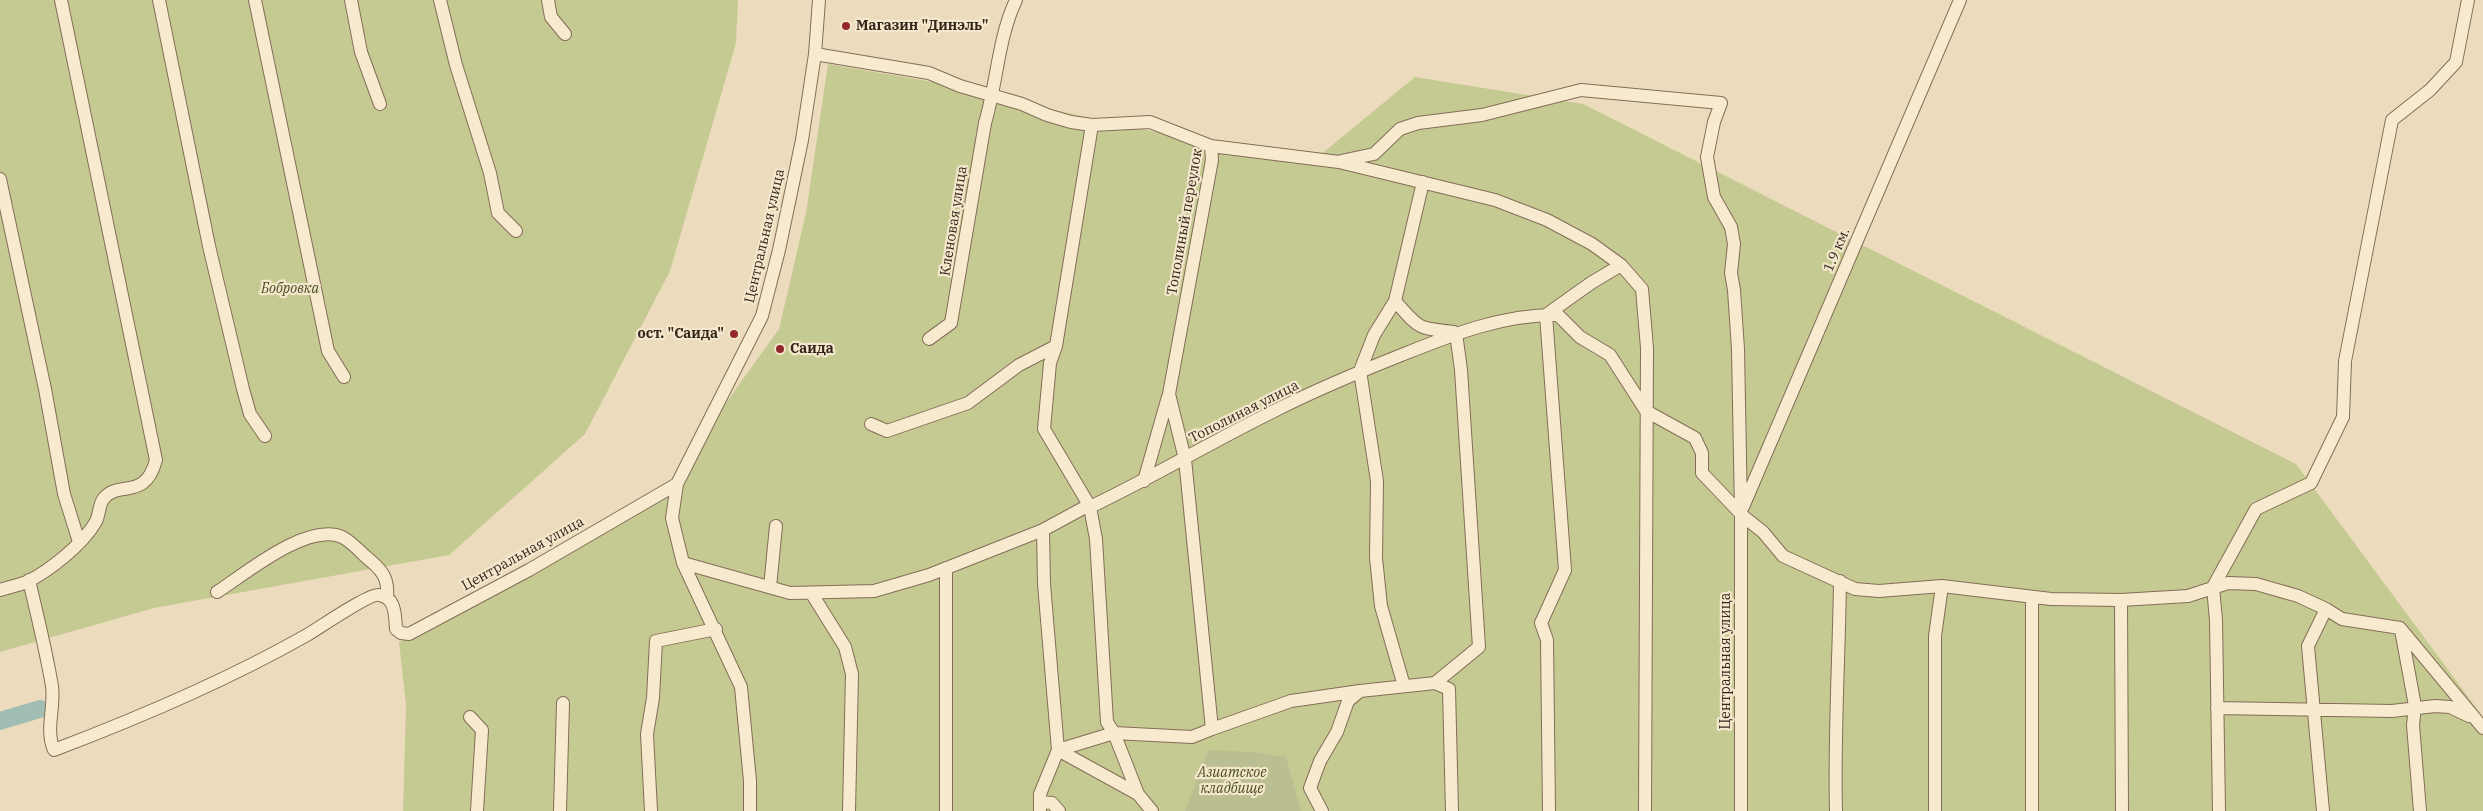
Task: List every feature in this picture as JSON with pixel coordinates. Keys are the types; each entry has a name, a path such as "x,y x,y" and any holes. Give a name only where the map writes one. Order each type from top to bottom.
{"street":[{"path":"0,590 29,580 63,558 96,523 105,497 145,482 152,473 156,460 61,0"},
{"path":"159,0 208,246 250,414 265,436"},
{"path":"255,0 328,351 344,377"},
{"path":"351,0 361,52 380,104"},
{"path":"440,0 456,65 490,173 498,213 516,231"},
{"path":"548,0 551,17 566,34"},
{"name":"Центральная улица","path":"387,597 392,602 395,612 396,629 401,633 409,634 529,570 677,484 762,316 792,193 815,54 819,0"},
{"name":"Кленовая улица","path":"929,339 952,323 985,123 993,96 1008,17 1016,0"},
{"name":"1.9 км.","path":"1741,512 1960,0"},
{"path":"2219,811 2216,620 2213,587 2256,509 2310,483 2343,417 2345,361 2392,120 2430,90 2456,62 2468,0"},
{"path":"815,54 929,72 960,86 1022,104 1047,116 1092,125 1150,122 1211,146"},
{"name":"Центральная улица","path":"1339,162 1374,154 1400,129 1418,124 1482,115 1581,90 1721,102 1714,122 1707,157 1714,197 1731,227 1734,244 1731,273 1738,349 1741,512 1741,811"},
{"path":"1092,125 1056,346 1050,363 1044,429 1090,506 1096,539 1107,722 1114,733 1138,794 1152,811"},
{"name":"Тополиный переулок","path":"1144,481 1168,394 1212,160 1211,146 1339,162 1495,200 1547,220 1592,244 1621,265 1642,289 1647,348 1645,811"},
{"path":"0,179 45,390 64,494 79,542"},
{"path":"1404,686 1381,606 1376,558 1377,481 1360,371 1374,335 1395,301 1423,182"},
{"path":"1549,811 1547,640 1541,624 1565,570 1546,315 1591,282 1621,265"},
{"path":"1395,301 1417,326 1423,329 1456,333 1461,370 1480,647 1435,683"},
{"name":"Тополиная улица","path":"683,563 790,593 812,594 874,590 946,568 1043,530 1144,481 1275,410 1360,371 1456,333 1507,319 1546,315 1558,315 1580,337 1610,355 1646,411 1696,438 1702,452 1702,473 1741,512"},
{"path":"871,424 887,431 968,403 1019,365 1056,346"},
{"name":"Тополиный переулок","path":"1168,394 1185,459 1212,729"},
{"path":"677,484 672,518 683,563 716,630 741,688 750,781 750,811"},
{"path":"1741,512 1783,556 1855,589 1879,591 1942,586 2032,597 2121,600 2188,596 2228,583 2256,584 2298,596 2342,619 2400,628 2483,728"},
{"path":"770,587 776,526"},
{"path":"1043,530 1044,584 1058,750 1040,794 1040,806 1052,803 1059,811"},
{"path":"29,580 52,687 53,710 50,734 54,750 174,703 297,640 372,595 387,597 388,583 383,574 342,537 327,534 299,539 217,592"},
{"path":"946,568 946,811"},
{"path":"1836,811 1834,756 1838,700 1840,581"},
{"path":"1935,811 1935,636 1942,586"},
{"path":"812,594 845,647 852,674 849,811"},
{"path":"2032,597 2032,811"},
{"path":"2121,600 2122,811"},
{"path":"2323,811 2308,646 2326,609"},
{"path":"2400,628 2414,706 2413,725 2420,811"},
{"path":"651,811 647,734 654,698 656,641 716,630"},
{"path":"1058,750 1114,733 1192,737 1291,702 1360,691 1435,683 1448,689 1452,811"},
{"path":"1322,811 1310,788 1320,761 1337,732 1348,701 1360,691"},
{"path":"560,811 563,703"},
{"path":"2217,708 2315,711 2392,710 2414,706 2450,707 2472,717"},
{"path":"470,716 482,730 477,811"},
{"path":"1058,750 1138,794"}],"green space":[{"name":"Бобровка","path":"0,0 738,0 736,43 670,271 585,434 449,555 154,608 0,652"},
{"path":"828,64 939,83 980,94 1308,165 1415,77 1583,104 2296,464 2483,717 2483,811 403,811 406,705 399,642 677,484 723,407 779,329 806,213"},
{"name":"Азиатское кладбище","path":"1208,750 1251,752 1286,757 1301,811 1185,811"}],"waterway":[{"path":"0,721 40,709"}],"place":[{"name":"Магазин \"Динэль\"","path":"846,26"},
{"name":"ост. \"Саида\"","path":"734,334"},
{"name":"Саида","path":"780,349"}]}
